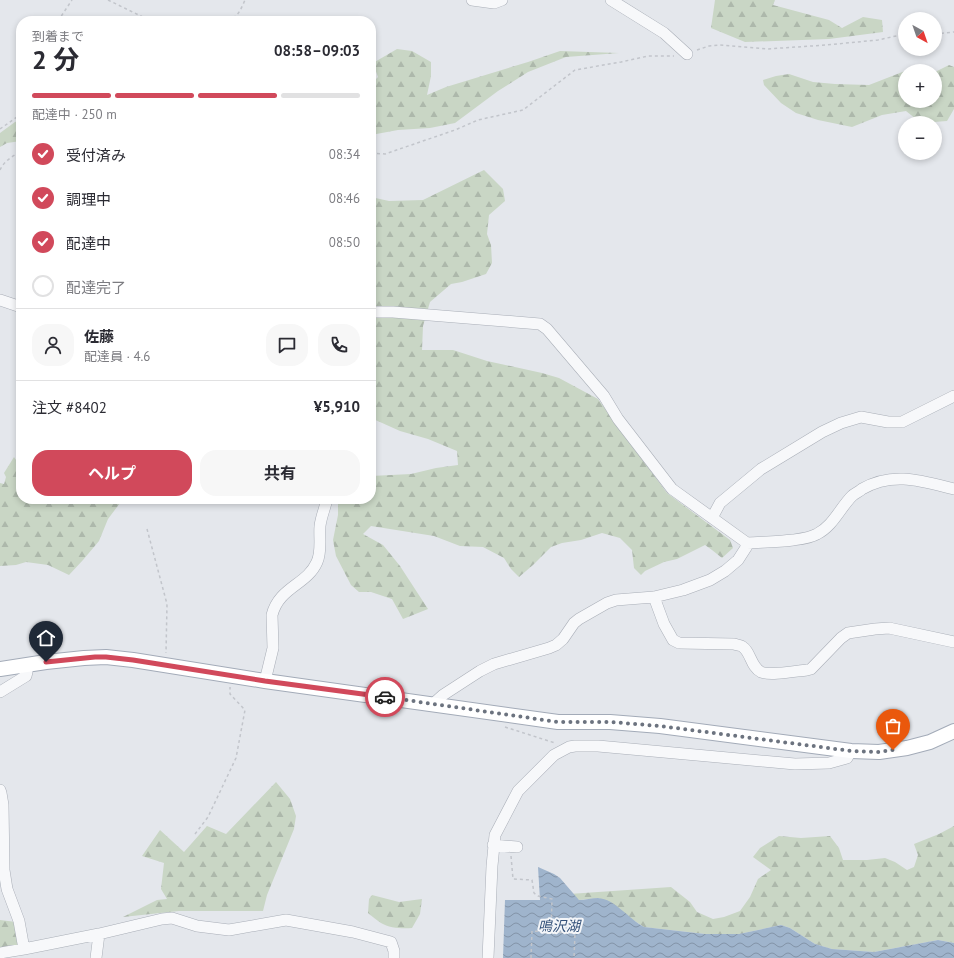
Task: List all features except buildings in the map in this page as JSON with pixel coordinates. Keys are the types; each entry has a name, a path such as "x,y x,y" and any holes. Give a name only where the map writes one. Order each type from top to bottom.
{"main road":[{"path":"0,670 69,659 106,657 558,722 610,722 660,726 851,751 879,752 907,748 930,742 954,732"}],"street":[{"path":"472,0 494,3 502,0"},
{"path":"611,0 664,33 687,54"},
{"path":"0,300 16,305"},
{"path":"376,312 540,324 547,329 604,396 618,419 672,489 747,543 776,542 804,538 817,534 831,523 853,495 870,485 888,479 908,479 954,489"},
{"path":"712,518 720,503 761,469 822,432 841,423 861,417 888,422 902,422 954,396"},
{"path":"265,681 273,648 272,615 276,603 281,597 308,576 317,562 320,550 320,525 326,504"},
{"path":"433,704 443,695 480,671 494,664 556,645 563,639 574,623 607,603 616,600 654,597 683,590 710,580 726,571 738,560 747,546 747,543"},
{"path":"654,597 664,624 673,640 679,643 734,644 742,646 747,652 755,668 767,674 811,669 844,636 875,629 888,628 954,642"},
{"path":"0,692 26,676 27,665"},
{"path":"488,958 495,835 518,791 554,755 575,746 598,746 795,764 830,763 847,758 851,751"},
{"path":"0,790 3,805 4,870 7,888 19,921 24,949"},
{"path":"494,845 514,847"},
{"path":"0,953 172,918 198,926 229,930 286,920 353,932 391,942 394,951 394,958"},
{"path":"96,958 98,934"}],"path":[{"path":"61,16 72,0"},
{"path":"108,0 141,16"},
{"path":"236,16 240,12 245,0"},
{"path":"942,33 954,32"},
{"path":"376,153 386,154 478,120 523,110 575,70 648,56 682,56 709,46 720,44 767,49 878,40 898,36"},
{"path":"0,129 16,118"},
{"path":"0,170 2,166 16,154"},
{"path":"147,529 167,604 165,665"},
{"path":"195,834 208,817 236,758 245,710 230,694 230,675"},
{"path":"504,727 557,743 565,749"},
{"path":"514,847 513,879 532,880 534,893 538,896 552,899 551,932"},
{"path":"531,958 532,931 575,933 574,958"}],"green space":[{"path":"715,0 775,0 773,5 829,20 842,28 863,17 882,20 883,32 829,39 745,42 711,28"},
{"path":"397,49 412,51 431,62 431,76 427,95 446,87 560,51 619,53 566,57 528,72 498,91 455,123 430,128 398,130 376,134 376,79 378,77 376,71 376,61"},
{"path":"949,65 954,67 954,109 947,121 942,121 942,116 912,116 906,111 882,115 852,127 818,120 796,113 781,103 764,85 763,80 789,74 813,82 869,85 898,74 898,108 942,108 942,68"},
{"path":"15,122 16,142 7,143 0,147 0,133"},
{"path":"484,170 503,189 505,201 489,215 487,234 491,245 492,263 486,274 451,284 430,302 423,326 422,350 453,350 487,361 542,373 559,378 598,399 667,493 730,540 733,548 722,558 705,545 677,559 664,562 645,571 641,575 634,568 632,550 620,538 602,533 551,547 519,577 511,569 504,558 483,547 460,546 434,536 371,526 363,534 383,545 400,566 428,609 403,619 392,599 371,592 359,592 351,585 336,556 333,540 338,515 338,504 376,504 376,476 411,474 458,465 457,451 428,439 400,431 376,420 376,198 389,201 423,200"},
{"path":"14,457 16,460 16,504 119,504 108,519 99,541 69,575 48,565 26,562 16,565 0,566 0,483 4,484 6,477 4,473"},
{"path":"276,782 290,799 296,816 294,829 267,895 263,911 179,911 123,917 157,900 167,899 161,889 164,863 142,856 160,830 184,852 207,826 226,834"},
{"path":"954,826 954,943 938,940 874,952 832,949 815,944 790,928 781,925 739,934 705,934 644,927 599,898 579,900 569,894 671,887 690,902 697,912 713,919 724,917 740,911 750,897 758,879 771,870 753,857 760,848 779,836 801,838 830,836 839,848 843,860 885,858 895,862 907,870 914,867 918,855 914,844"},
{"path":"372,895 399,902 422,899 420,914 412,928 400,928 384,925 368,913 369,899"},
{"path":"0,920 16,922 21,947 0,950"}],"water":[{"name":"鳴沢湖","path":"538,867 560,878 579,900 598,898 604,899 644,927 705,934 739,934 781,925 790,928 815,944 832,949 874,952 938,940 954,943 954,958 503,958 505,900 540,900"}],"way so far":[{"path":"385,697 558,722 610,722 648,725 851,751 879,752 893,750"}],"route":[{"path":"46,662 106,657 385,697"}]}
